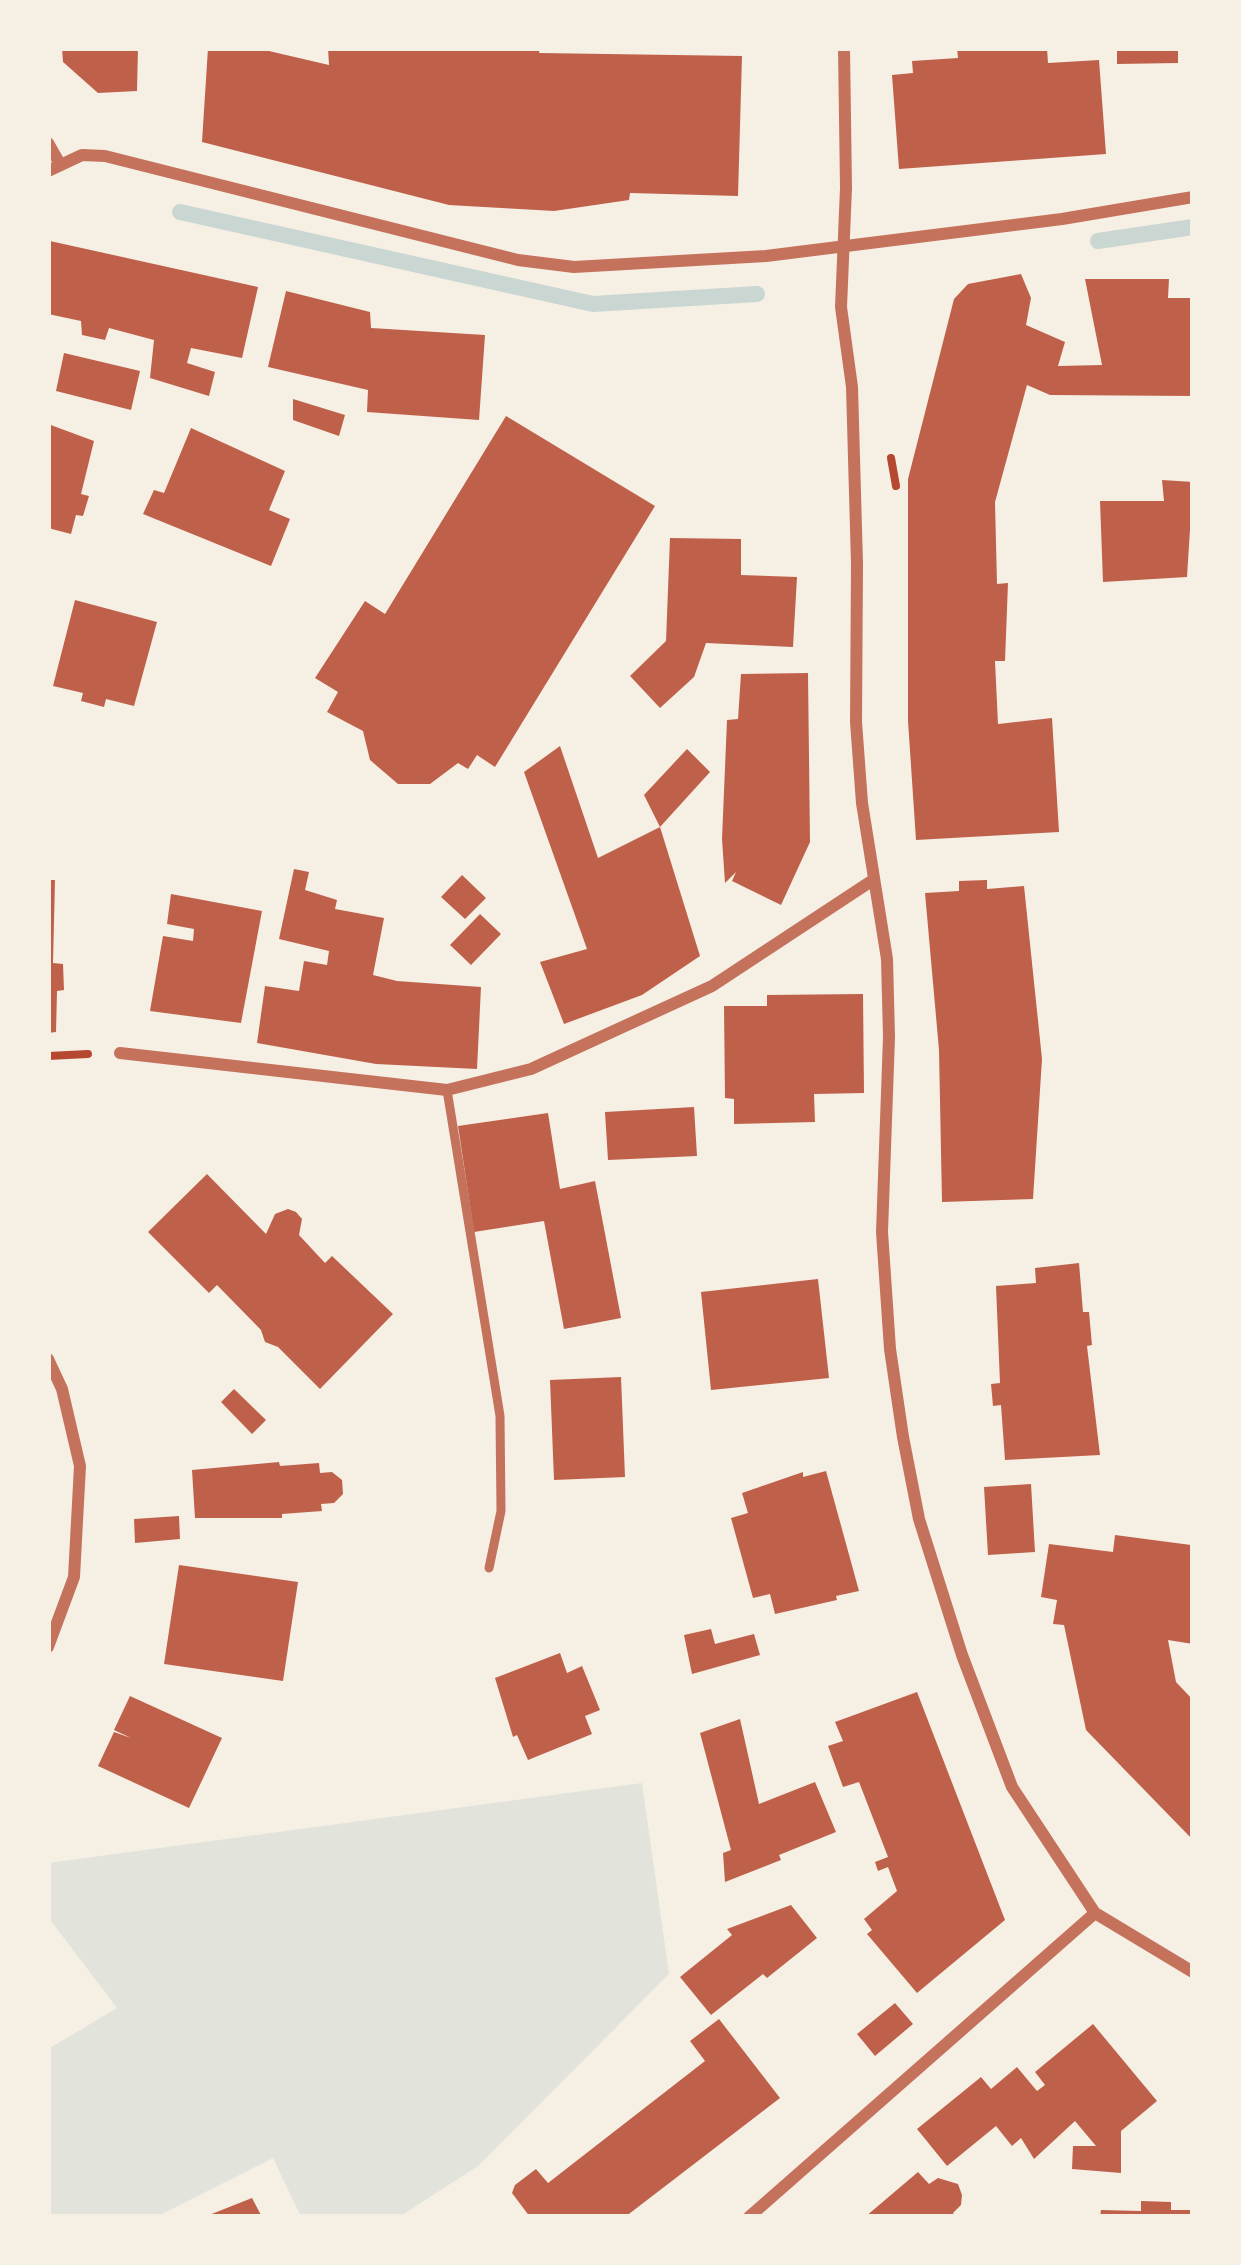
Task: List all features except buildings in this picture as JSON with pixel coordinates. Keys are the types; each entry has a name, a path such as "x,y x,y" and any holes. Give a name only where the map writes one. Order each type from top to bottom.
{"street":[{"path":"844,48 842,307 852,387 856,722 862,803 887,958 882,1232 890,1349 919,1519 962,1654 1012,1787 1095,1913 1193,1972"},
{"path":"48,143 54,167 82,155 105,156 518,260 574,267 696,262 841,246 1193,197"},
{"path":"120,1053 447,1090 531,1069 712,986 873,880"},
{"path":"48,1359 62,1389 80,1466 74,1577 48,1647"},
{"path":"749,2217 1095,1913"}],"lane":[{"path":"447,1090 500,1416 501,1511 489,1568"}],"shaded area":[{"path":"642,1783 669,1974 478,2166 399,2217 301,2217 273,2158 156,2217 48,2217 48,2049 117,2008 48,1917 48,1863"}],"waterway":[{"path":"180,212 593,304 757,294"},
{"path":"1098,241 1193,227"}]}
